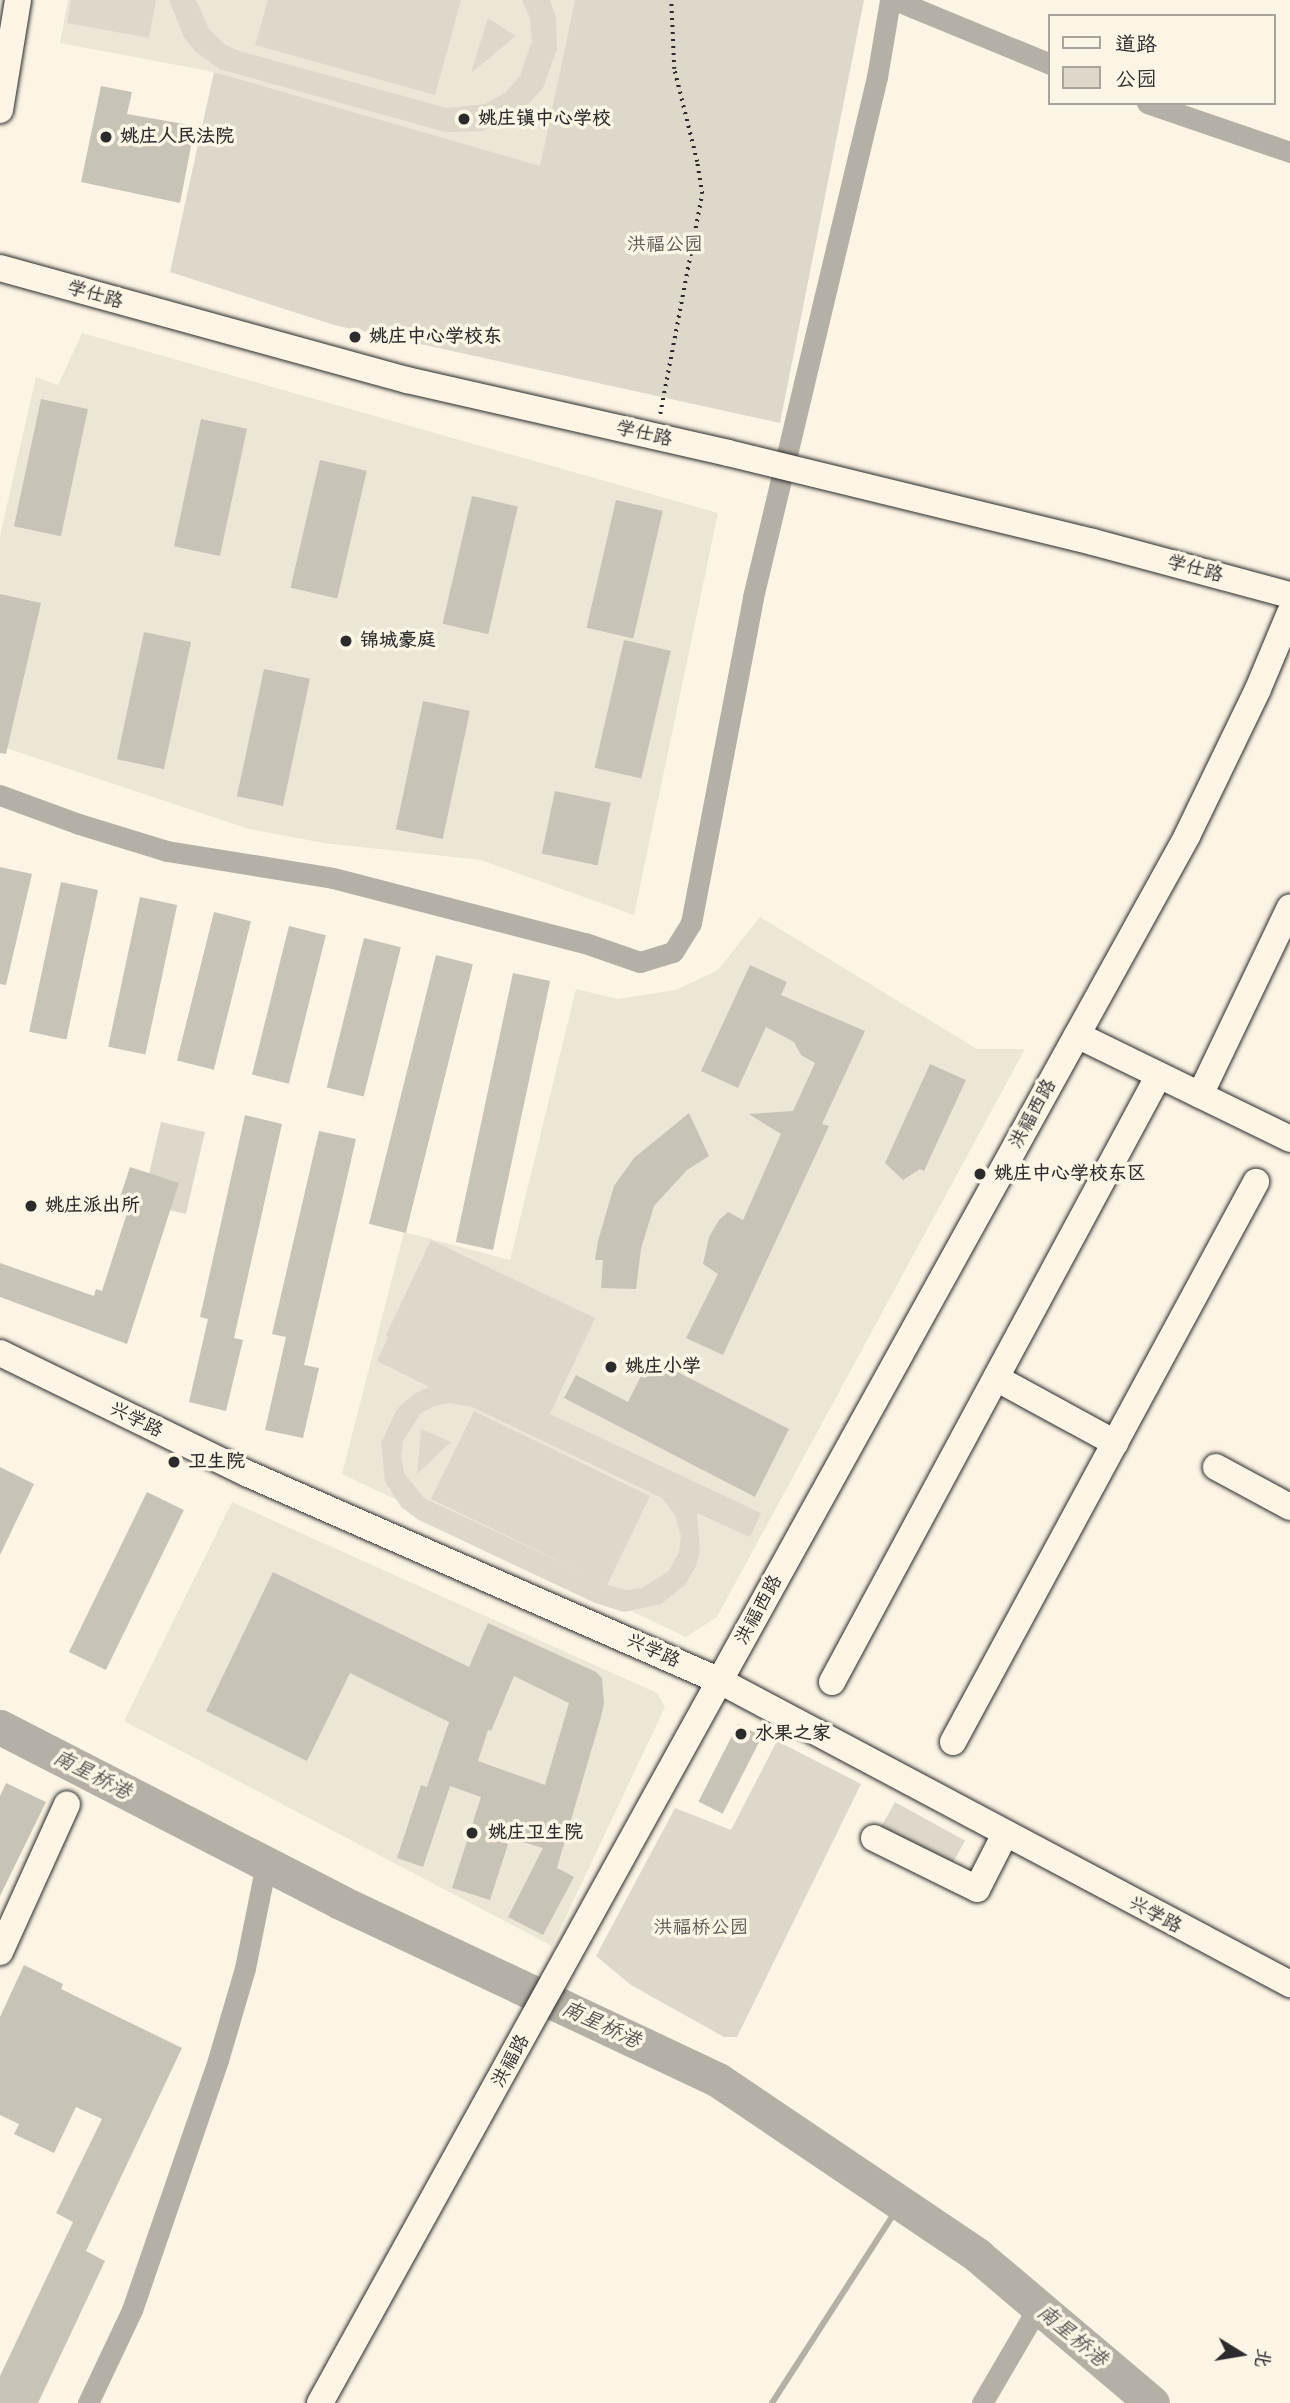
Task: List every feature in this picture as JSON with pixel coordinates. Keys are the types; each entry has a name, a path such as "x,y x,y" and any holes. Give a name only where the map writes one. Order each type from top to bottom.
{"street":[{"path":"0,110 18,0"},
{"name":"学仕路","path":"0,268 407,380 820,475 1093,542 1290,595"},
{"name":"洪福西路","path":"720,1681 1187,836 1258,689 1290,613"},
{"path":"1199,1095 1290,907"},
{"path":"1077,1035 1290,1139"},
{"path":"832,1682 1159,1075"},
{"path":"953,1742 1256,1182"},
{"name":"兴学路","path":"0,1353 246,1473 720,1681 1290,1984"},
{"path":"996,1378 1115,1443"},
{"path":"1216,1467 1290,1507"},
{"name":"洪福路","path":"320,2403 525,2038 720,1681"},
{"path":"0,1952 67,1804"},
{"path":"874,1838 977,1889 1005,1834"}],"path":[{"path":"656,437 702,194 697,162 674,69 671,0"}],"shaded area":[{"name":"姚庄镇中心学校","path":"68,0 575,0 540,167 214,72 60,43"},
{"name":"锦城豪庭","path":"82,333 718,513 634,915 481,860 324,843 249,829 0,746 0,536 36,377 58,385"},
{"name":"姚庄小学","path":"760,917 977,1049 1025,1049 717,1617 686,1637 342,1474 404,1232 510,1260 576,989 618,999 676,990 718,970"},
{"name":"姚庄卫生院","path":"232,1502 657,1693 665,1707 552,1946 124,1721"}],"green space":[{"path":"71,0 156,0 149,38 67,23"},
{"path":"169,0 196,0 209,29 226,45 239,51 447,108 485,104 505,93 520,76 532,41 530,18 522,0 550,0 556,17 557,49 543,88 517,116 482,131 445,132 219,69 196,52 184,37"},
{"path":"268,0 461,0 435,95 255,45"},
{"name":"洪福公园","path":"575,0 864,0 780,423 334,325 170,272 214,72 540,166"},
{"path":"488,18 516,36 471,73"},
{"path":"161,1122 205,1132 186,1214 142,1204"},
{"path":"431,1240 595,1318 550,1414 761,1513 750,1537 697,1513 700,1551 696,1566 685,1585 661,1604 624,1612 595,1603 419,1520 401,1507 385,1481 381,1443 397,1409 414,1394 429,1387 377,1361 388,1337 386,1335","holes":["450,1403 472,1407 662,1498 675,1515 681,1536 679,1552 669,1571 642,1588 626,1590 607,1585 650,1496 474,1411 431,1499 584,1573 424,1498 404,1473 401,1457 403,1441 420,1414 434,1406"]},
{"path":"421,1429 451,1442 417,1474"},
{"name":"洪福桥公园","path":"777,1741 861,1784 737,2037 724,2037 631,1985 596,1956 675,1808 731,1830"},
{"path":"895,1802 965,1841 942,1882 872,1843"}],"building":[{"path":"101,86 132,92 127,114 195,126 180,203 81,182"},
{"path":"41,399 88,409 61,536 14,526"},
{"path":"201,419 247,429 220,556 174,546"},
{"path":"320,460 367,471 337,598 291,588"},
{"path":"472,496 518,507 488,634 443,624"},
{"path":"616,500 663,511 633,638 587,628"},
{"path":"0,594 41,603 6,754 0,753"},
{"path":"144,632 191,642 164,769 117,759"},
{"path":"624,640 671,651 641,778 595,768"},
{"path":"264,669 310,679 283,806 237,796"},
{"path":"423,701 470,711 443,839 396,829"},
{"path":"555,791 611,803 597,865 542,854"},
{"path":"0,867 32,874 6,985 0,984"},
{"path":"61,882 98,890 66,1040 29,1032"},
{"path":"140,897 177,905 145,1055 108,1047"},
{"path":"214,912 251,921 214,1070 177,1060"},
{"path":"289,926 326,935 289,1084 252,1074"},
{"path":"364,938 401,947 364,1097 327,1087"},
{"path":"436,955 473,964 406,1233 369,1224"},
{"path":"750,965 787,982 781,995 865,1031 822,1124 829,1126 723,1355 686,1338 718,1274 703,1264 709,1237 719,1220 728,1212 743,1220 781,1134 749,1114 793,1111 815,1063 801,1055 794,1042 766,1027 738,1088 701,1071"},
{"path":"513,973 550,981 493,1250 456,1242"},
{"path":"930,1064 966,1080 924,1171 920,1169 903,1180 885,1163"},
{"path":"689,1113 709,1156 687,1170 654,1206 641,1249 636,1289 601,1288 603,1260 595,1260 614,1186 634,1158"},
{"path":"245,1115 282,1124 234,1338 243,1340 226,1411 189,1402 208,1319 200,1317"},
{"path":"319,1131 356,1139 304,1365 319,1368 303,1438 265,1430 286,1337 272,1334"},
{"path":"130,1167 179,1183 127,1344 0,1297 0,1263 94,1296 96,1289 102,1291 127,1213 116,1209"},
{"path":"650,1358 789,1429 755,1497 564,1398 576,1375 628,1402"},
{"path":"0,1467 34,1484 0,1555"},
{"path":"147,1492 184,1510 106,1670 69,1652"},
{"path":"273,1572 469,1667 488,1623 596,1672 602,1678 604,1703 557,1868 574,1877 543,1935 508,1917 543,1848 510,1838 490,1900 452,1888 481,1797 450,1786 423,1867 397,1858 421,1785 427,1787 449,1722 350,1673 307,1761 206,1711","holes":["514,1676 569,1703 545,1785 478,1761 488,1730 491,1731"]},
{"path":"738,1724 762,1736 723,1814 699,1802"},
{"path":"6,1783 46,1802 0,1896 0,1796"},
{"path":"24,1965 63,1984 61,1989 182,2048 86,2251 105,2261 38,2403 0,2403 0,2376 73,2222 56,2213 102,2119 76,2107 54,2153 14,2134 19,2124 0,2115 0,2017"}],"waterway":[{"path":"0,795 79,824 167,851 333,878 585,943 640,962 673,952 691,923 753,597 877,77 890,0"},
{"path":"895,0 1048,63"},
{"path":"1153,105 1290,152"},
{"name":"南星桥港","path":"0,1727 340,1902 718,2080 977,2255 1152,2403"},
{"path":"88,2403 132,2310 218,2060 245,1968 266,1864"},
{"path":"772,2403 901,2203"},
{"path":"982,2403 1038,2307"}],"place":[{"name":"姚庄镇中心学校","path":"464,119"},
{"name":"姚庄人民法院","path":"106,137"},
{"name":"姚庄中心学校东","path":"355,337"},
{"name":"锦城豪庭","path":"346,641"},
{"name":"姚庄中心学校东区","path":"980,1174"},
{"name":"姚庄派出所","path":"31,1206"},
{"name":"姚庄小学","path":"611,1367"},
{"name":"卫生院","path":"174,1462"},
{"name":"水果之家","path":"741,1734"},
{"name":"姚庄卫生院","path":"472,1833"}]}
